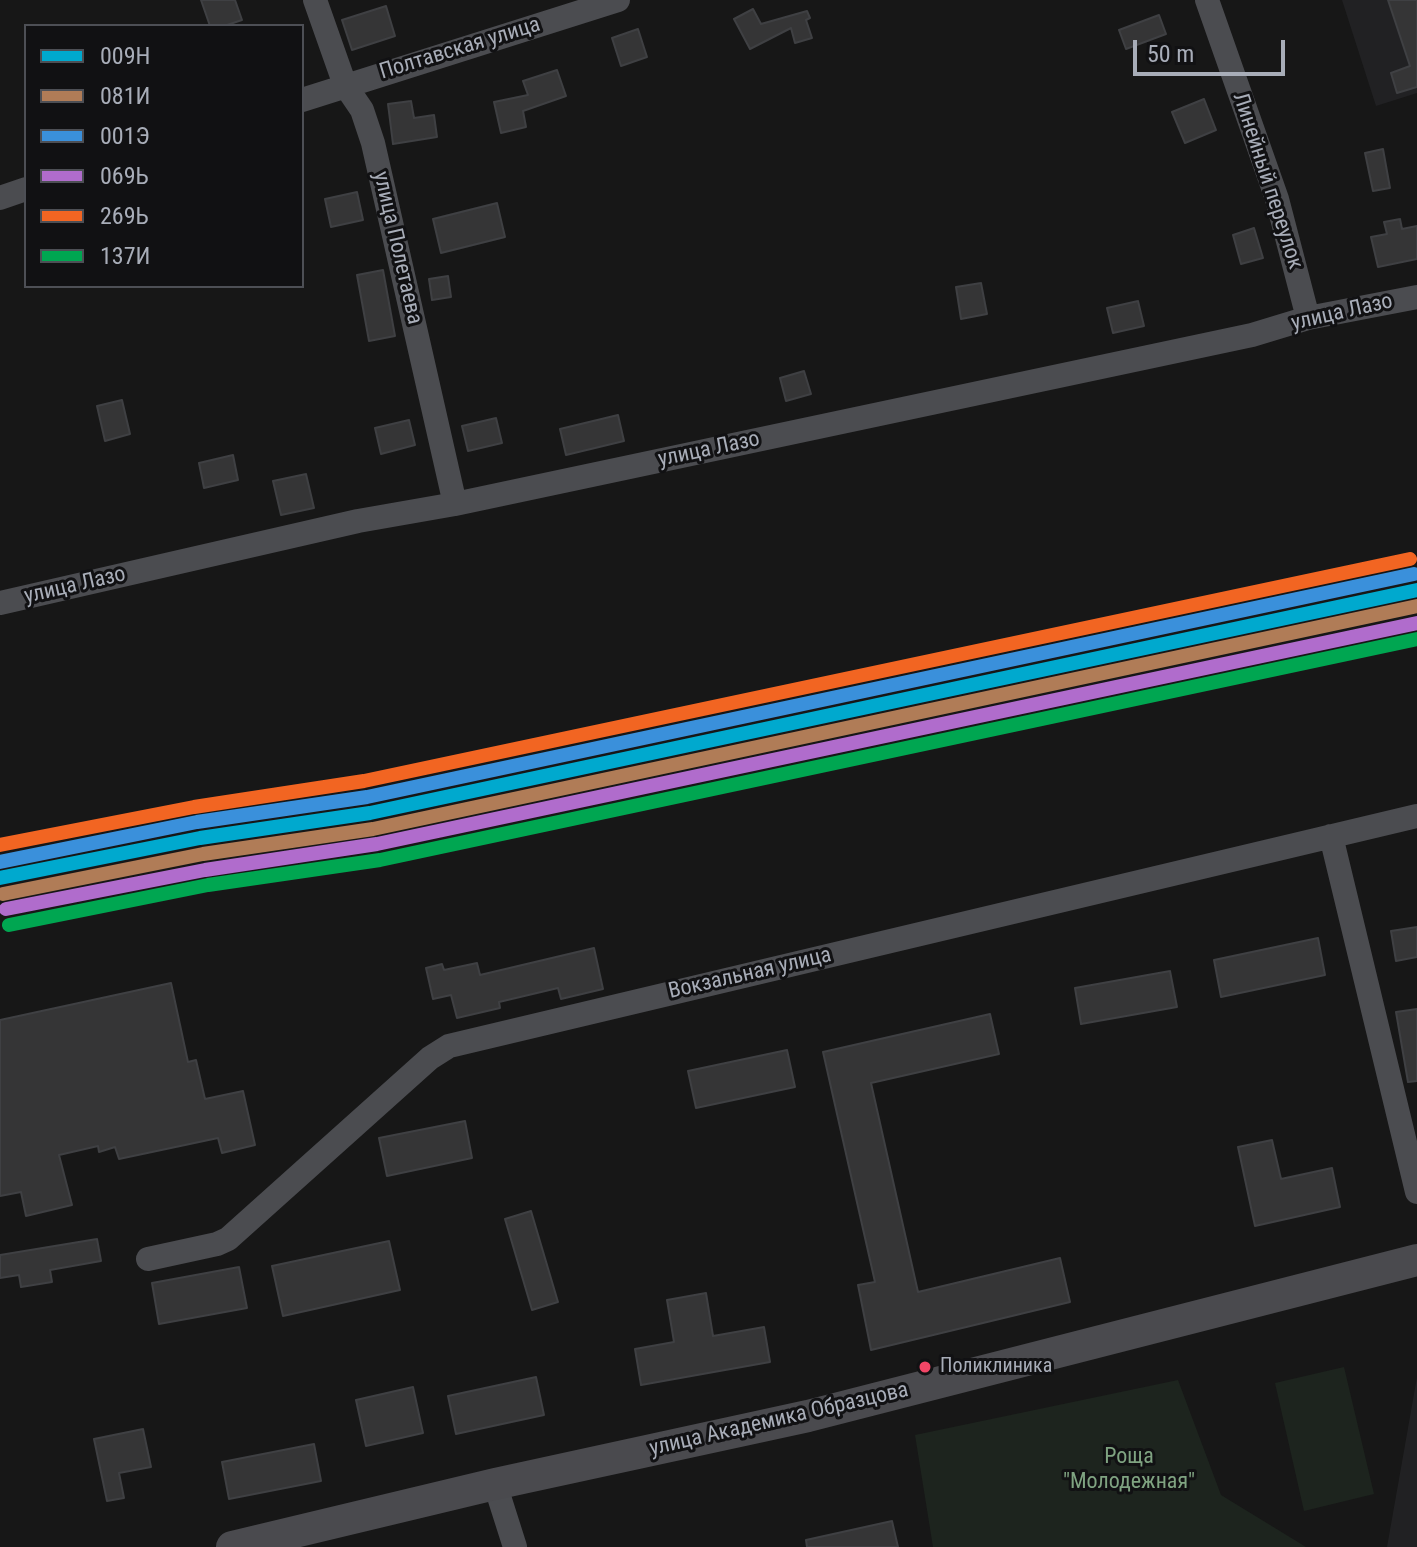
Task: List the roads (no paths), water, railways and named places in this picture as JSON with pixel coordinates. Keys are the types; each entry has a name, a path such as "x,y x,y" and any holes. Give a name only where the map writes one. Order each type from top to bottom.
{"street":[{"name":"улица Полетаева","path":"315,0 345,85 362,110 373,143 455,504"},
{"name":"Полтавская улица","path":"304,99 618,0"},
{"name":"Линейный переулок","path":"1207,0 1277,199 1308,318"},
{"path":"0,198 24,190"},
{"name":"улица Лазо","path":"0,603 358,521 455,504 1252,335 1308,318 1417,297"},
{"name":"Вокзальная улица","path":"148,1259 228,1239 430,1058 449,1046 1417,816"},
{"path":"1331,836 1417,1192"},
{"name":"улица Академика Образцова","path":"232,1547 495,1484 808,1416 1417,1260"},
{"path":"495,1484 515,1547"}],"place":[{"name":"Поликлиника","path":"925,1367"}],"park label":[{"name":"Роща \"Молодежная\"","path":"1129,1470"}]}
